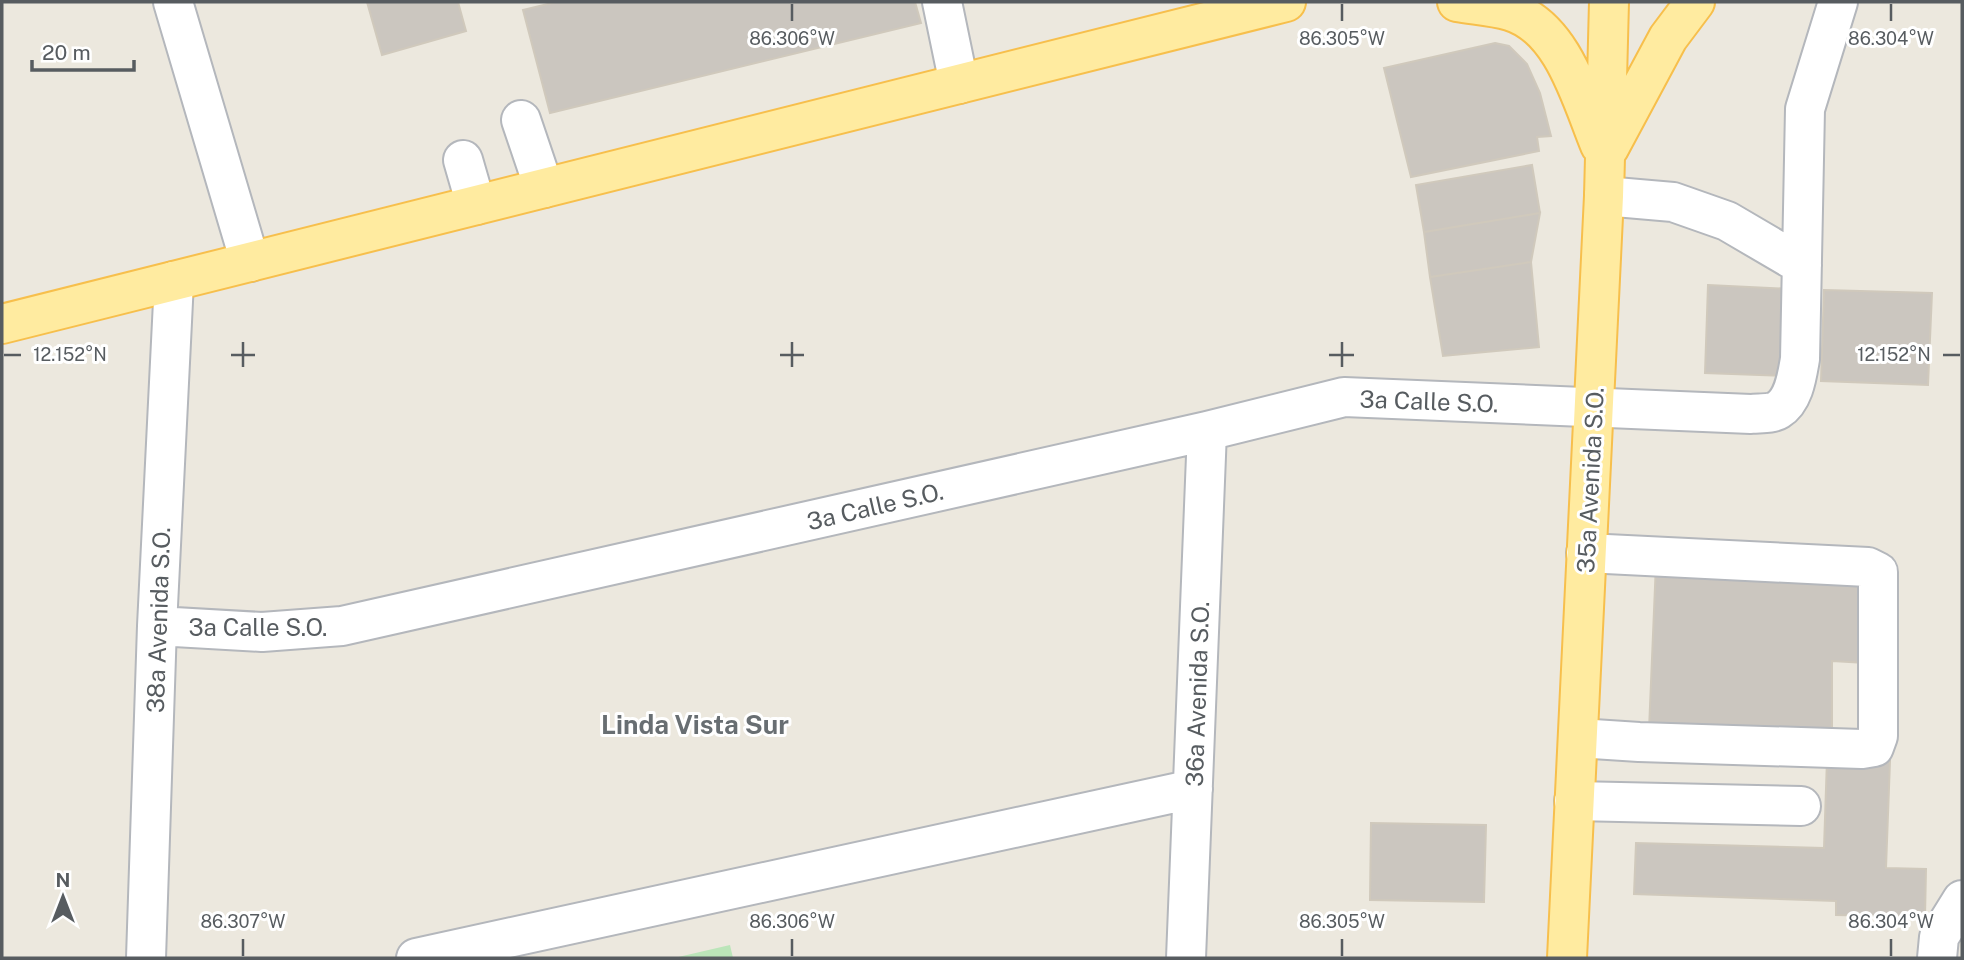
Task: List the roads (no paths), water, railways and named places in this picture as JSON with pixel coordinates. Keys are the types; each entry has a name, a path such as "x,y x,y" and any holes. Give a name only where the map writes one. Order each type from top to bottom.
{"main road":[{"path":"2,324 1286,2"},
{"path":"1457,2 1512,12 1541,29 1560,51 1605,156"},
{"name":"35a Avenida S.O.","path":"1567,958 1604,196 1609,2"},
{"path":"1605,156 1668,38 1695,2"}],"street":[{"path":"173,2 250,262"},
{"path":"942,2 959,84"},
{"path":"1604,196 1673,202 1727,221 1802,265 1805,109 1838,2"},
{"path":"521,120 544,188"},
{"path":"463,160 476,205"},
{"name":"3a Calle S.O.","path":"157,626 262,632 342,626 1344,397 1751,414 1777,411 1795,384 1800,359 1802,265"},
{"name":"38a Avenida S.O.","path":"146,958 157,626 174,281"},
{"name":"36a Avenida S.O.","path":"1186,958 1208,430"},
{"path":"1578,738 1862,749 1874,747 1878,736 1878,572 1868,567 1587,553"},
{"path":"416,958 1193,789"},
{"path":"1574,801 1801,806"},
{"path":"1937,958 1939,937 1962,900"}],"district":[{"name":"Linda Vista Sur","path":"695,724"}]}
